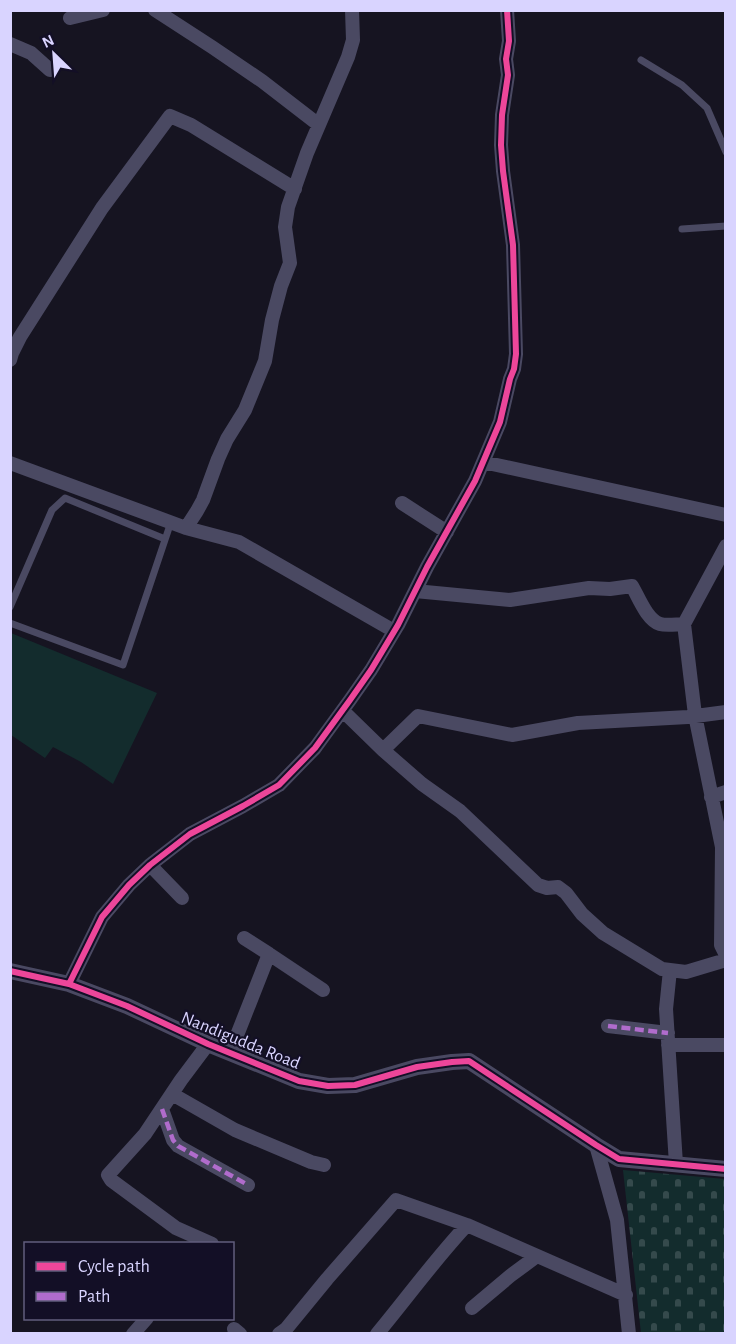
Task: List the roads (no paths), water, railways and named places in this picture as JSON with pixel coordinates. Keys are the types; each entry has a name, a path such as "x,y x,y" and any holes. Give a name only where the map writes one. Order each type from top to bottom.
{"street":[{"path":"70,18 103,10"},
{"path":"154,10 246,70 319,125"},
{"path":"186,528 203,500 214,468 227,439 245,410 265,361 272,320 290,262 285,226 288,207 351,48 352,10"},
{"path":"69,984 102,917 129,885 150,865 190,834 279,785 315,748 371,670 475,480 500,422 516,359 513,245 501,145 502,107 508,75 507,10"},
{"path":"10,44 31,53 50,70"},
{"path":"10,360 20,337 102,208 170,116 191,125 295,189"},
{"path":"483,462 726,514"},
{"path":"10,463 186,528 239,542 394,631"},
{"path":"402,503 447,532"},
{"path":"726,546 684,624 695,716 711,797 724,846 721,945 726,955"},
{"path":"415,591 510,600 589,588 610,589 632,586 648,617 660,624 684,624"},
{"path":"343,711 422,784 460,811 538,885 547,888 558,887 566,893 582,914 603,933 662,969 686,972 726,960"},
{"path":"383,750 418,716 512,735 578,723 726,712"},
{"path":"711,797 726,792"},
{"path":"150,865 182,898"},
{"path":"244,938 323,990"},
{"path":"230,1053 268,954"},
{"path":"670,970 666,1009 676,1164"},
{"name":"Nandigudda Road","path":"10,971 69,984 127,1006 208,1044 299,1081 327,1086 355,1085 417,1067 469,1061 619,1159 726,1169"},
{"path":"608,1026 668,1039 726,1045"},
{"path":"208,1044 145,1134 109,1173 109,1178 176,1228 208,1242"},
{"path":"172,1094 235,1131 311,1162 324,1165"},
{"path":"162,1109 173,1140 178,1146 248,1185"},
{"path":"596,1145 617,1220 628,1333"},
{"path":"279,1334 286,1329 396,1200 467,1225 626,1295"},
{"path":"377,1334 467,1225"},
{"path":"472,1308 537,1256"},
{"path":"133,1334 145,1320"}],"lane":[{"path":"641,60 682,85 707,108 726,152"},
{"path":"682,229 726,226"},
{"path":"10,608 52,510 65,498 165,539"},
{"path":"10,623 123,665 171,522"}]}
